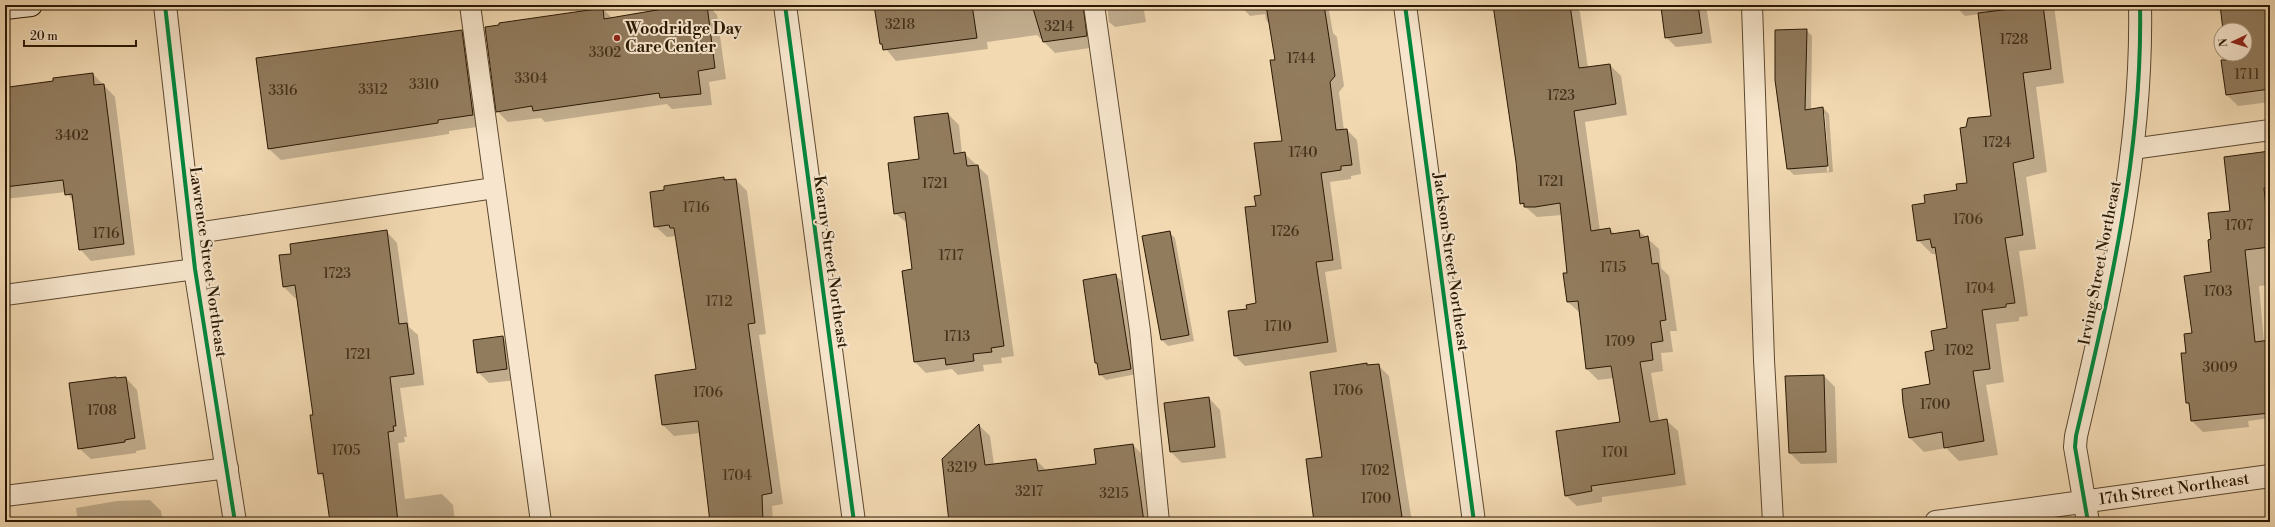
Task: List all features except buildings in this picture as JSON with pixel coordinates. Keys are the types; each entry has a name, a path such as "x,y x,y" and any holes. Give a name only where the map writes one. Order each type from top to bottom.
{"street":[{"path":"5,8 31,5"},
{"name":"Lawrence Street Northeast","path":"165,5 190,234 228,468 235,522"},
{"name":"Kearny Street Northeast","path":"785,5 854,522"},
{"name":"Jackson Street Northeast","path":"1405,5 1474,522"},
{"name":"Irving Street Northeast","path":"2086,512 2076,447 2076,436 2116,257 2132,149 2139,67 2140,5"},
{"name":"17th Street Northeast","path":"1936,522 2086,512 2270,476"},
{"path":"2062,522 2086,512"}],"lane":[{"path":"470,5 541,522"},
{"path":"1094,5 1140,331 1159,522"},
{"path":"1752,5 1764,360 1773,522"},
{"path":"2132,149 2270,130"},
{"path":"190,234 494,188"},
{"path":"5,295 195,268"},
{"path":"5,496 228,468"}],"cycle path":[{"path":"165,5 195,269 235,522"},
{"path":"785,5 854,522"},
{"path":"1405,5 1474,522"},
{"path":"2088,522 2075,447 2076,436 2112,276 2122,223 2136,115 2140,5"}],"place":[{"name":"Woodridge Day Care Center","path":"617,38"}]}
